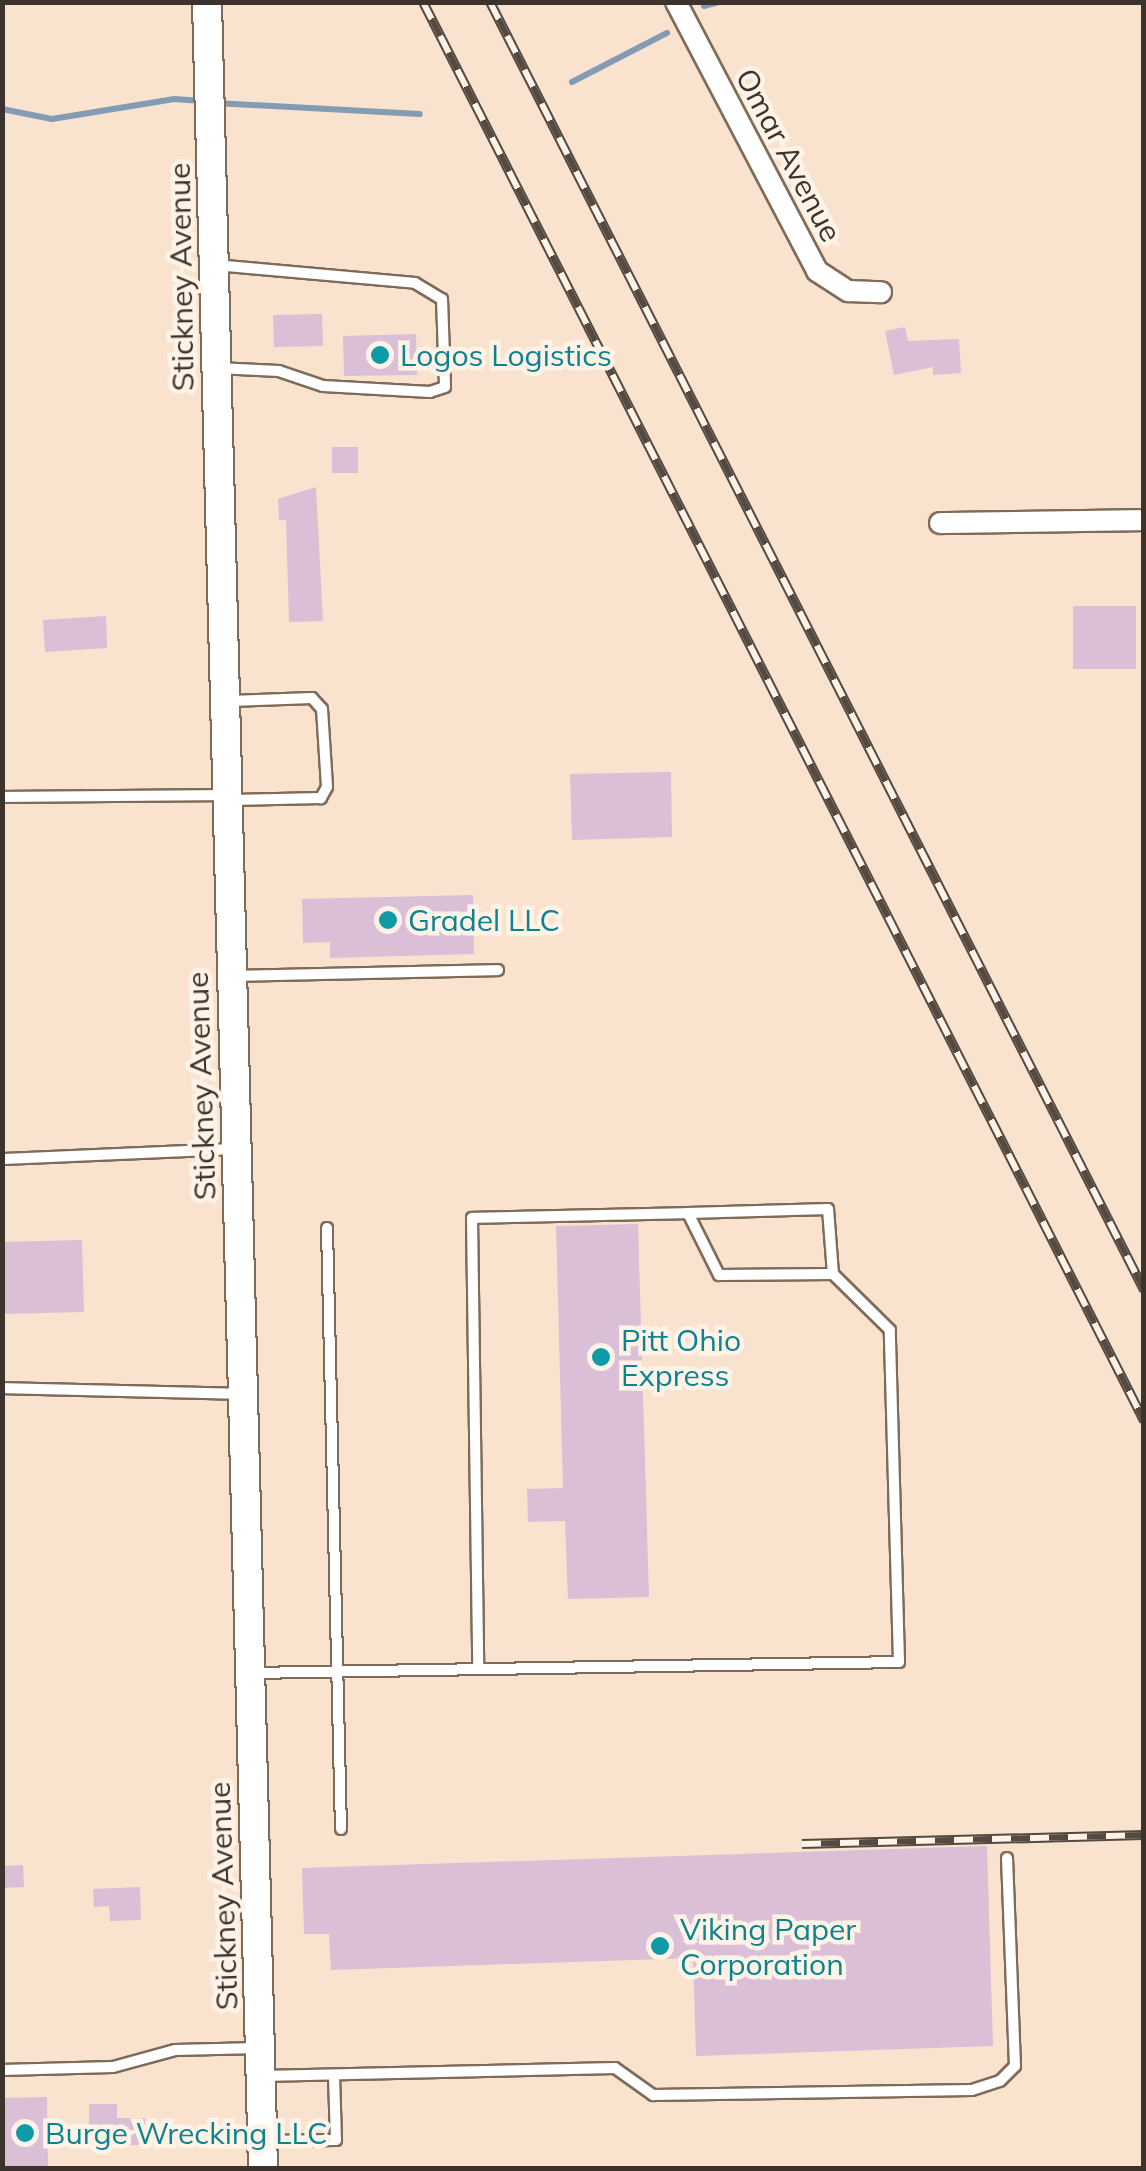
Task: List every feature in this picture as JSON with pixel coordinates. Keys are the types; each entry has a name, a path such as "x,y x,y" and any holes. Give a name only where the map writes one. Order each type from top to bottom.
{"street":[{"name":"Stickney Avenue","path":"207,2 263,2155"},
{"name":"Omar Avenue","path":"676,2 817,270 848,291 881,292"},
{"path":"940,524 1144,520"}],"lane":[{"path":"214,265 415,283 442,299 445,387 430,392 323,386 279,370 216,368"},
{"path":"2,797 321,798 326,787 322,709 312,698 223,701"},
{"path":"230,976 498,970"},
{"path":"2,1159 235,1149"},
{"path":"250,1673 899,1662 890,1330 833,1274 828,1209 472,1218 478,1669"},
{"path":"688,1213 719,1275 833,1274"},
{"path":"327,1228 342,1830"},
{"path":"2,1388 242,1394"},
{"path":"2,2070 113,2067 174,2050 334,2075 615,2068 653,2094 972,2090 1000,2081 1015,2066 1007,1858"},
{"path":"263,2155 336,2140 334,2075"}],"building":[{"name":"Logos Logistics","path":"322,314 323,346 274,347 273,315"},
{"path":"905,327 908,341 959,339 961,373 933,375 933,367 894,375 885,331"},
{"name":"Logos Logistics","path":"416,334 417,375 344,376 343,336"},
{"path":"332,447 358,447 358,473 332,473"},
{"path":"316,487 323,621 289,622 286,520 279,520 278,499"},
{"path":"1073,606 1136,606 1136,669 1073,669"},
{"path":"106,616 107,648 45,652 43,620"},
{"path":"671,772 672,837 572,840 570,774"},
{"name":"Gradel LLC","path":"473,895 474,954 330,958 330,942 303,943 302,899"},
{"name":"Pitt Ohio Express","path":"638,1224 649,1597 568,1599 565,1521 528,1522 527,1489 563,1488 556,1226"},
{"path":"82,1240 84,1312 2,1314 2,1242"},
{"name":"Viking Paper Corporation","path":"987,1846 993,2046 696,2056 693,1958 331,1970 329,1934 304,1934 302,1868"},
{"path":"23,1865 24,1887 2,1888 2,1866"},
{"path":"140,1887 141,1920 110,1921 109,1906 94,1907 93,1889"},
{"name":"Burge Wrecking LLC","path":"47,2097 48,2168 2,2168 2,2098"},
{"path":"89,2104 117,2104 117,2118 145,2118 145,2145 89,2145"}],"waterway":[{"path":"704,6 719,2"},
{"path":"572,82 667,33"},
{"path":"2,109 52,119 174,99 203,101"},
{"path":"215,103 420,114"}],"railway":[{"path":"423,2 1144,1421"},
{"path":"490,2 1144,1290"},
{"path":"802,1844 1144,1835"}],"place":[{"name":"Logos Logistics","path":"380,355"},
{"name":"Gradel LLC","path":"388,920"},
{"name":"Pitt Ohio Express","path":"601,1357"},
{"name":"Viking Paper Corporation","path":"660,1946"},
{"name":"Burge Wrecking LLC","path":"25,2133"}]}
